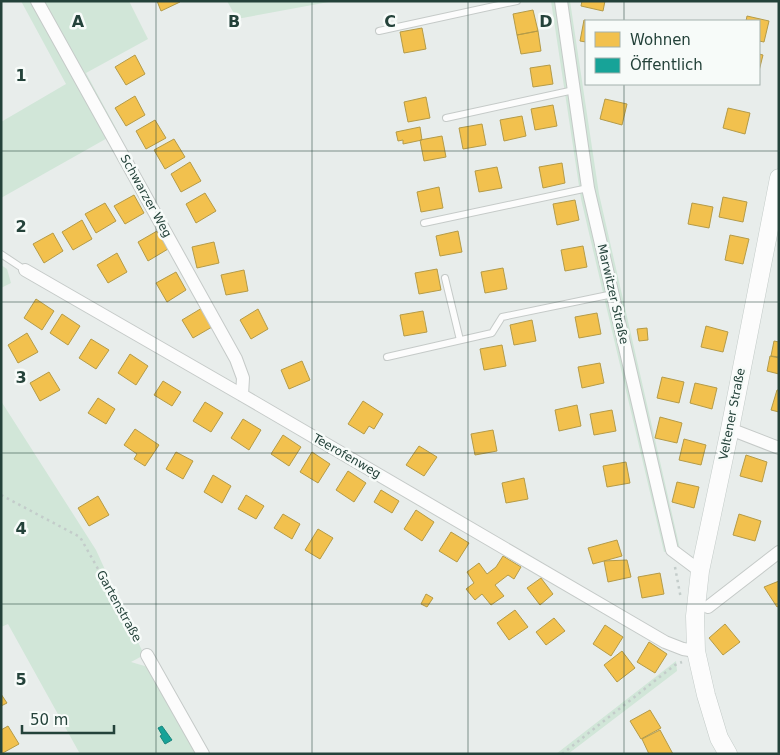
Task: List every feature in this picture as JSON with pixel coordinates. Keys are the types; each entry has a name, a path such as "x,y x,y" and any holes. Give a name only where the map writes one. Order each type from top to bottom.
{"main road":[{"name":"Veltener Straße","path":"728,754 719,738 706,695 689,656 700,571 779,178"}],"street":[{"name":"Schwarzer Weg","path":"37,1 236,359 243,378 242,395"},
{"name":"Marwitzer Straße","path":"561,1 588,188 672,550"},
{"name":"Teerofenweg","path":"25,270 665,642 683,649 689,656"},
{"path":"730,429 779,448"},
{"path":"672,550 700,571"},
{"path":"708,607 779,552"},
{"name":"Gartenstraße","path":"147,655 203,754"}],"lane":[{"path":"379,31 517,1"},
{"path":"446,118 574,90"},
{"path":"424,223 588,188"},
{"name":"Teerofenweg","path":"1,254 25,270"},
{"path":"445,278 460,340"},
{"path":"387,357 492,333 502,317 613,294"}],"path":[{"name":"Gartenstraße","path":"1,495 80,537 147,655"},
{"path":"672,550 682,605"},
{"path":"562,754 689,656"}],"green space":[{"path":"21,1 129,1 148,39 86,73 118,132 1,198 1,122 66,84"},
{"path":"227,1 334,1 237,19"},
{"path":"551,1 570,1 599,194 680,549 664,552 581,199"},
{"path":"1,265 7,269 11,283 1,288"},
{"path":"1,401 96,550 144,655 131,662 148,667 197,754 80,754 8,624 1,627"},
{"path":"676,661 677,671 568,754 556,754"}],"building: Wohnen":[{"path":"157,1 179,1 180,2 161,11"},
{"path":"582,1 605,1 603,11 581,6"},
{"path":"533,10 538,31 517,35 513,14"},
{"path":"747,16 769,21 764,42 760,41 760,20 746,20"},
{"path":"584,20 585,20 585,42 580,41"},
{"path":"422,28 426,49 404,53 400,32"},
{"path":"538,31 541,51 521,54 517,35"},
{"path":"760,54 763,55 760,67"},
{"path":"135,55 145,74 126,85 115,67"},
{"path":"550,65 553,84 533,87 530,68"},
{"path":"135,96 145,115 126,126 115,108"},
{"path":"426,97 430,118 408,122 404,102"},
{"path":"605,99 627,104 622,125 600,119"},
{"path":"553,105 557,126 535,130 531,109"},
{"path":"728,108 750,113 745,134 723,128"},
{"path":"522,116 526,136 504,141 500,120"},
{"path":"155,120 166,138 146,149 136,131"},
{"path":"482,124 486,145 463,149 459,128"},
{"path":"420,127 422,140 403,144 403,140 398,141 396,132"},
{"path":"442,136 446,157 424,161 420,140"},
{"path":"174,139 185,157 165,169 154,150"},
{"path":"190,162 201,181 181,192 171,174"},
{"path":"562,163 565,183 543,188 539,167"},
{"path":"497,167 502,188 479,192 475,171"},
{"path":"439,187 443,208 421,212 417,192"},
{"path":"205,193 216,211 196,223 186,204"},
{"path":"134,195 144,213 125,224 114,206"},
{"path":"723,197 747,202 743,222 719,217"},
{"path":"575,200 579,220 557,225 553,204"},
{"path":"105,203 116,221 96,233 85,214"},
{"path":"692,203 713,207 709,228 688,224"},
{"path":"82,220 92,239 73,250 62,232"},
{"path":"157,231 168,249 148,261 138,242"},
{"path":"458,231 462,252 440,256 436,236"},
{"path":"53,233 63,251 44,263 33,244"},
{"path":"730,235 749,239 743,264 725,260"},
{"path":"214,242 219,263 197,268 192,247"},
{"path":"583,246 587,267 565,271 561,250"},
{"path":"117,253 127,272 108,283 97,265"},
{"path":"503,268 507,289 485,293 481,272"},
{"path":"437,269 441,290 419,294 415,273"},
{"path":"244,270 248,291 226,295 221,275"},
{"path":"176,272 186,290 167,302 156,283"},
{"path":"36,299 54,311 42,330 24,318"},
{"path":"202,308 212,327 193,338 182,320"},
{"path":"258,309 268,329 251,339 240,320"},
{"path":"423,311 427,332 404,336 400,315"},
{"path":"597,313 601,334 579,338 575,317"},
{"path":"62,314 80,326 68,345 50,333"},
{"path":"532,320 536,341 514,345 510,325"},
{"path":"706,326 728,332 723,352 701,347"},
{"path":"647,328 648,340 639,341 637,329"},
{"path":"27,333 38,352 18,363 8,345"},
{"path":"91,339 109,350 96,369 79,358"},
{"path":"774,341 779,342 779,357 771,356"},
{"path":"502,345 506,366 484,370 480,349"},
{"path":"130,354 148,366 136,385 118,373"},
{"path":"770,356 779,358 779,374 767,371"},
{"path":"302,361 310,380 289,389 281,370"},
{"path":"600,363 604,383 582,388 578,367"},
{"path":"49,372 60,390 40,401 30,383"},
{"path":"662,377 684,382 679,403 657,398"},
{"path":"163,381 181,392 172,406 154,395"},
{"path":"695,383 717,388 712,409 690,403"},
{"path":"777,390 779,390 779,412 771,410"},
{"path":"98,398 115,409 106,424 88,413"},
{"path":"363,401 383,414 374,429 369,426 364,434 348,424"},
{"path":"205,402 223,413 211,432 193,421"},
{"path":"577,405 581,426 559,431 555,410"},
{"path":"612,410 616,431 594,435 590,414"},
{"path":"660,417 682,423 677,443 655,438"},
{"path":"243,419 261,430 249,450 231,438"},
{"path":"135,429 159,445 145,466 134,459 137,454 124,445"},
{"path":"493,430 497,451 475,455 471,434"},
{"path":"283,435 301,447 289,466 271,454"},
{"path":"684,439 706,445 701,465 679,460"},
{"path":"419,446 437,457 424,476 406,465"},
{"path":"176,452 193,461 183,479 166,469"},
{"path":"312,452 330,464 318,483 300,472"},
{"path":"746,455 767,462 762,482 740,476"},
{"path":"626,462 630,483 607,487 603,466"},
{"path":"348,471 366,483 354,502 336,490"},
{"path":"213,475 231,486 222,503 204,492"},
{"path":"524,478 528,499 506,503 502,483"},
{"path":"677,482 699,487 694,508 672,502"},
{"path":"381,490 399,501 392,513 374,502"},
{"path":"246,495 264,506 256,519 238,509"},
{"path":"98,496 109,515 89,526 78,508"},
{"path":"416,510 434,522 422,541 404,529"},
{"path":"283,514 300,524 292,539 274,528"},
{"path":"739,514 761,521 755,541 733,535"},
{"path":"318,529 333,538 320,559 305,550"},
{"path":"451,532 469,543 457,562 439,551"},
{"path":"617,540 622,556 593,564 588,548"},
{"path":"503,556 521,567 514,579 508,575 495,585 504,596 491,605 482,594 475,600 466,589 474,583 467,572 479,563 487,574 496,567"},
{"path":"627,560 631,577 608,582 604,561"},
{"path":"660,573 664,594 642,598 638,577"},
{"path":"541,578 553,594 540,605 527,588"},
{"path":"779,581 779,606 777,607 764,587"},
{"path":"426,594 433,598 427,607 421,604"},
{"path":"515,610 528,627 509,640 497,623"},
{"path":"554,618 565,631 546,645 536,632"},
{"path":"725,624 740,642 723,655 709,638"},
{"path":"605,625 623,637 611,656 593,644"},
{"path":"649,642 667,654 655,673 637,662"},
{"path":"622,651 635,668 617,682 604,665"},
{"path":"1,694 7,703 1,706"},
{"path":"650,710 661,728 641,739 630,721"},
{"path":"8,726 19,744 1,754 1,730"},
{"path":"660,730 673,754 649,754 642,739"}],"building: Öffentlich":[{"path":"162,726 172,740 165,744 158,728"}]}
